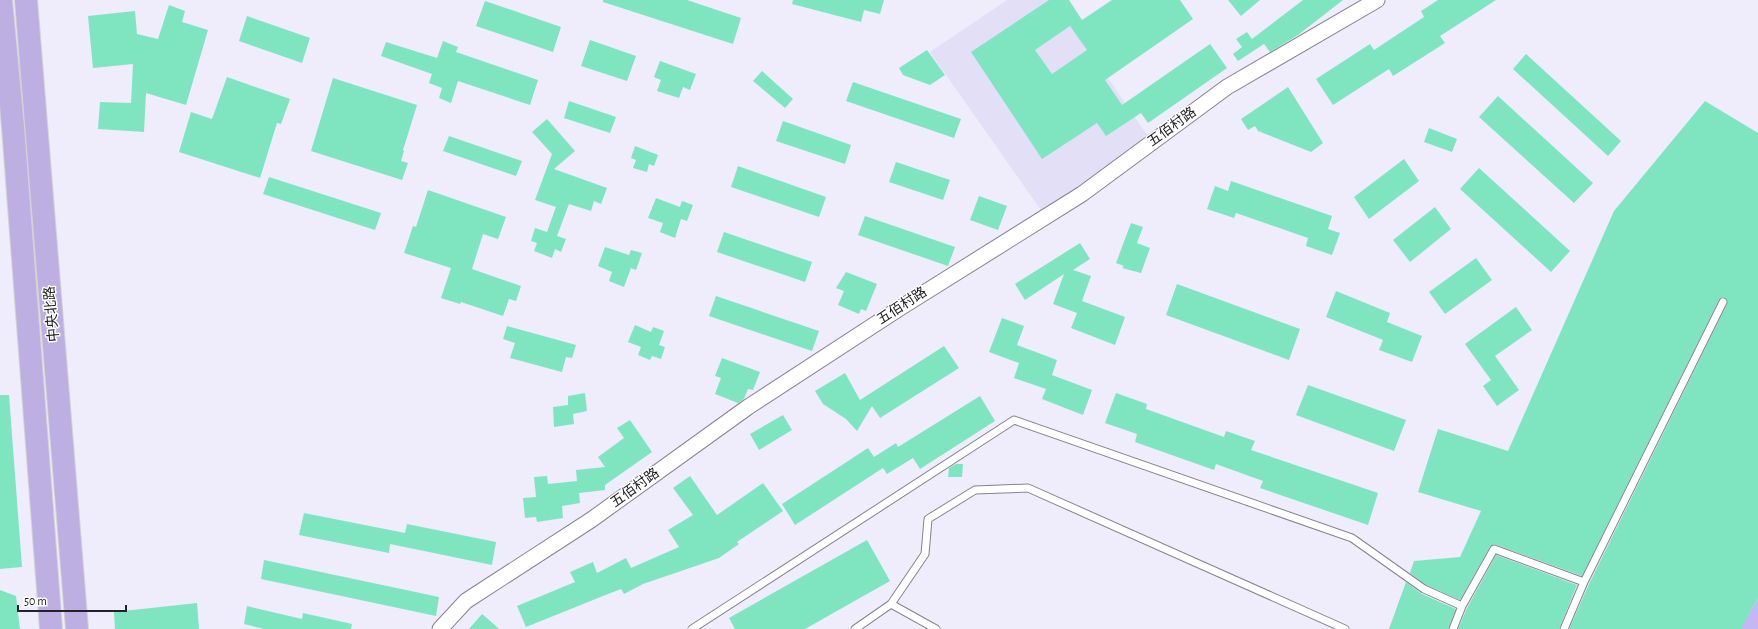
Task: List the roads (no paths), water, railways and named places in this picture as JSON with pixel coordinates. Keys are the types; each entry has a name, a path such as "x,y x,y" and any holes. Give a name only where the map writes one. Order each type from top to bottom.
{"main road":[{"name":"中央北路","path":"1,0 13,128 51,629"},
{"name":"中央北路","path":"26,0 77,629"}],"street":[{"name":"五佰村路","path":"440,629 466,601 591,520 748,406 900,308 1082,194 1227,87 1377,0"}],"lane":[{"path":"1564,629 1584,582 1723,302"},
{"path":"692,629 1014,420 1352,538 1424,589 1462,606"},
{"path":"855,629 891,604 925,554 928,519 975,490 1028,488 1345,629"},
{"path":"1452,629 1462,606 1494,549 1584,582"},
{"path":"891,604 936,629"}]}
